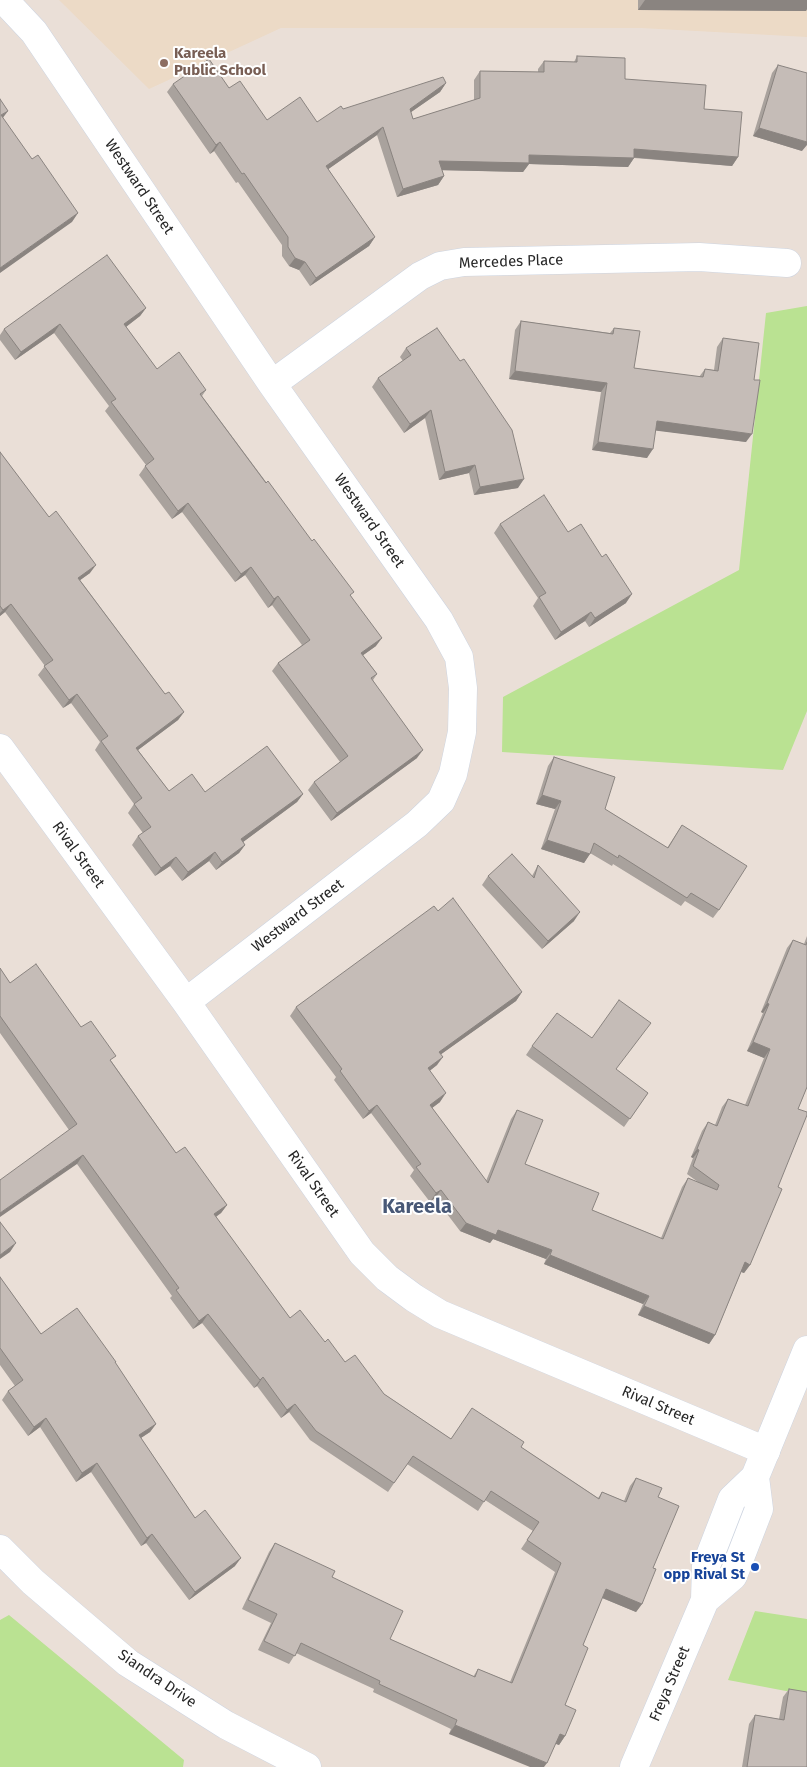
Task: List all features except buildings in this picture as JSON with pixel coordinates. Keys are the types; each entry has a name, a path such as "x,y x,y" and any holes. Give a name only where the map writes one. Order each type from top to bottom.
{"street":[{"name":"Westward Street","path":"4,0 34,32 272,384 438,620 459,657 463,688 462,732 453,774 441,801 417,824 186,1002"},
{"name":"Mercedes Place","path":"272,384 420,276 440,266 464,262 699,257 786,263"},
{"name":"Rival Street","path":"0,748 186,1002 362,1253 387,1278 440,1314 766,1450"},
{"name":"Freya Street","path":"634,1767 705,1600 734,1576 759,1508 754,1477 807,1350"},
{"name":"Siandra Drive","path":"0,1549 33,1582 128,1663 226,1725 307,1767"}],"shaded area":[{"name":"Kareela Public School","path":"59,0 807,0 807,37 641,28 281,28 149,89"}],"green space":[{"path":"807,306 807,711 783,770 502,752 503,697 739,570 766,313"},
{"path":"755,1611 807,1619 807,1695 728,1680"},
{"path":"9,1615 184,1760 183,1767 0,1767 0,1620"}],"place":[{"name":"Kareela Public School","path":"164,63"},
{"name":"Freya St opp Rival St","path":"755,1567"}],"district":[{"name":"Kareela","path":"417,1207"}]}
